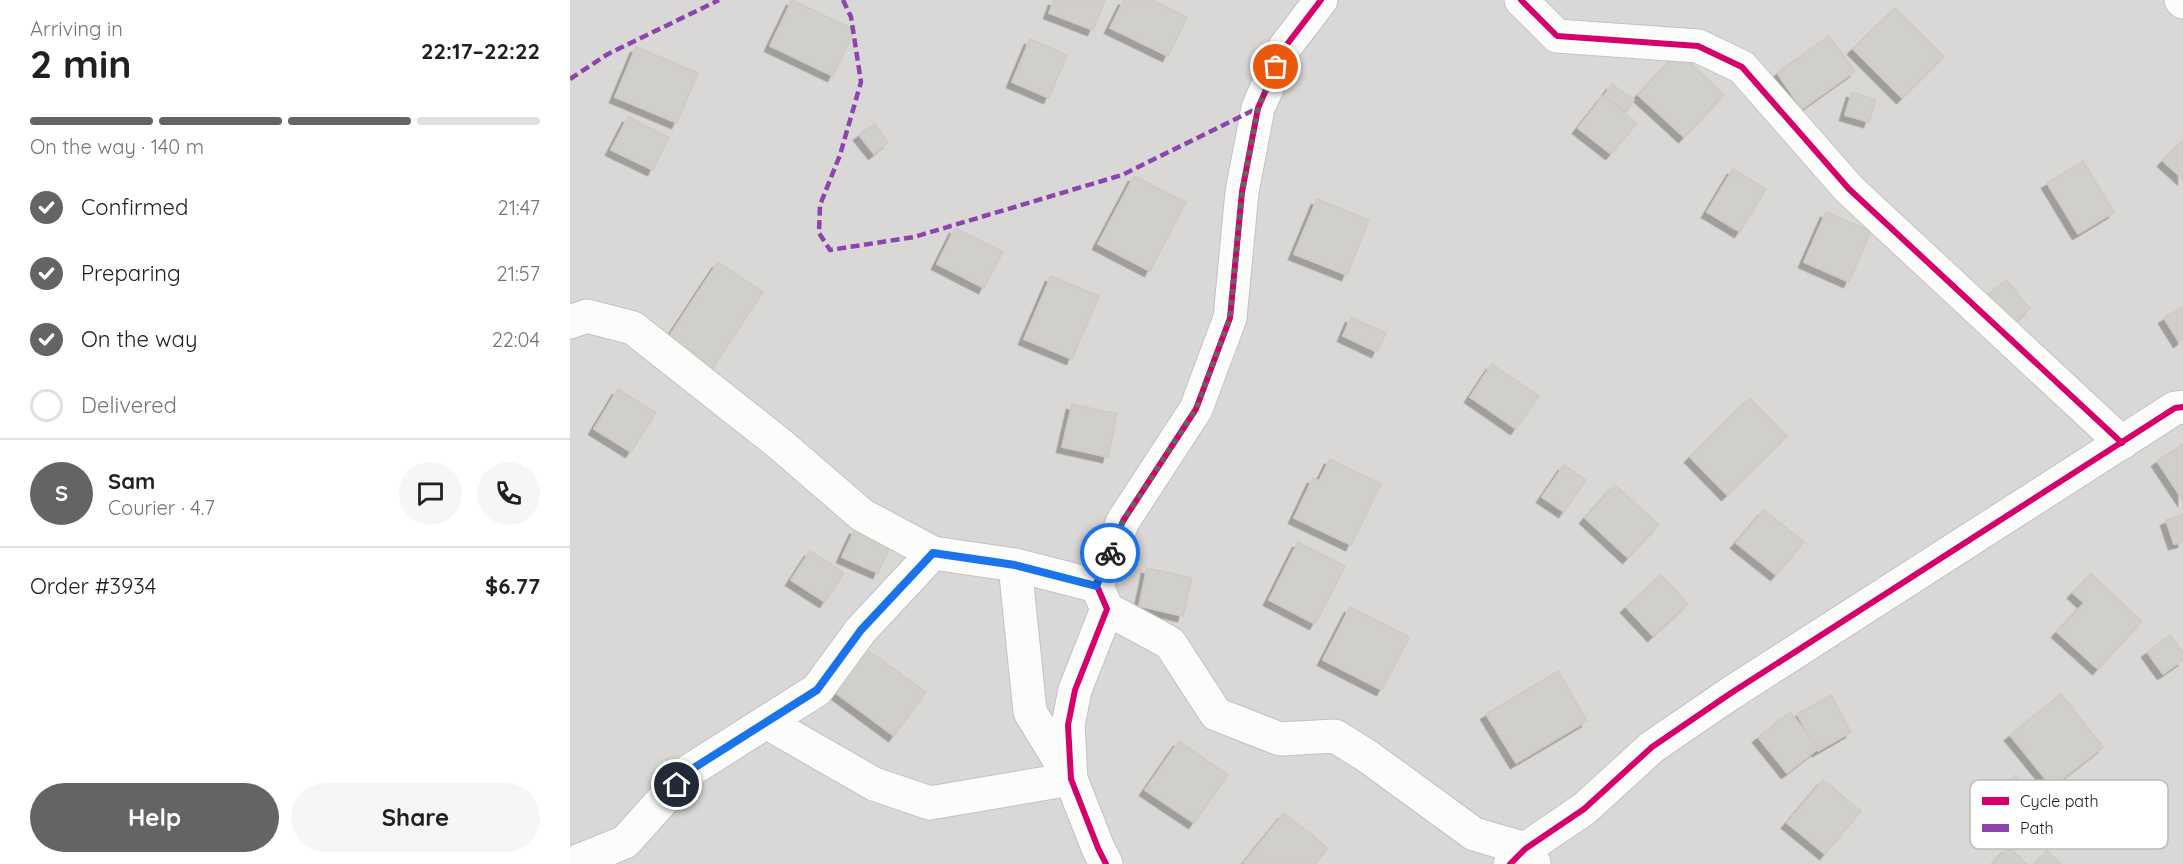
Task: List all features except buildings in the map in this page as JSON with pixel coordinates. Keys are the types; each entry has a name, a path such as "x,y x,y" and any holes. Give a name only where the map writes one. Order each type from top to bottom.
{"street":[{"path":"1071,779 1068,725 1075,690 1123,521 1196,409 1230,318 1242,192 1258,108 1285,47 1320,0"},
{"path":"1521,0 1557,36 1698,45 1742,67 1849,189 2122,442"},
{"path":"570,322 587,316 633,328 781,445 862,515 933,553 1015,565 1102,597 1170,643 1216,714 1280,740 1335,736 1367,756 1474,834 1523,859 1584,809 1652,747 1731,693 2175,408 2183,407"},
{"path":"571,864 625,842 689,771 817,690 861,630 933,553"},
{"path":"1015,565 1030,712 1071,779 1106,864"},
{"path":"766,722 874,784 930,803 1071,779"}],"shaded area":[{"path":"570,0 2183,0 2183,864 570,864"}],"marked path":[{"path":"570,79 608,54 719,0"},
{"path":"843,0 851,17 861,82 840,155 820,205 819,233 830,250 914,237 1122,175 1258,108"}],"cycle path":[{"path":"1106,864 1071,779 1068,725 1075,690 1107,609 1097,586 1123,521 1196,409 1230,318 1242,192 1258,108 1285,47 1321,0"},
{"path":"1521,0 1557,36 1698,46 1742,67 1849,189 2122,443"},
{"path":"1510,864 1525,849 1584,809 1652,747 1731,693 2175,408 2183,407"}],"way so far":[{"path":"1110,553 1123,521 1196,409 1230,318 1242,192 1258,108 1276,67"}],"route":[{"path":"677,785 689,771 817,690 861,630 933,553 1015,565 1096,586 1110,553"}]}
